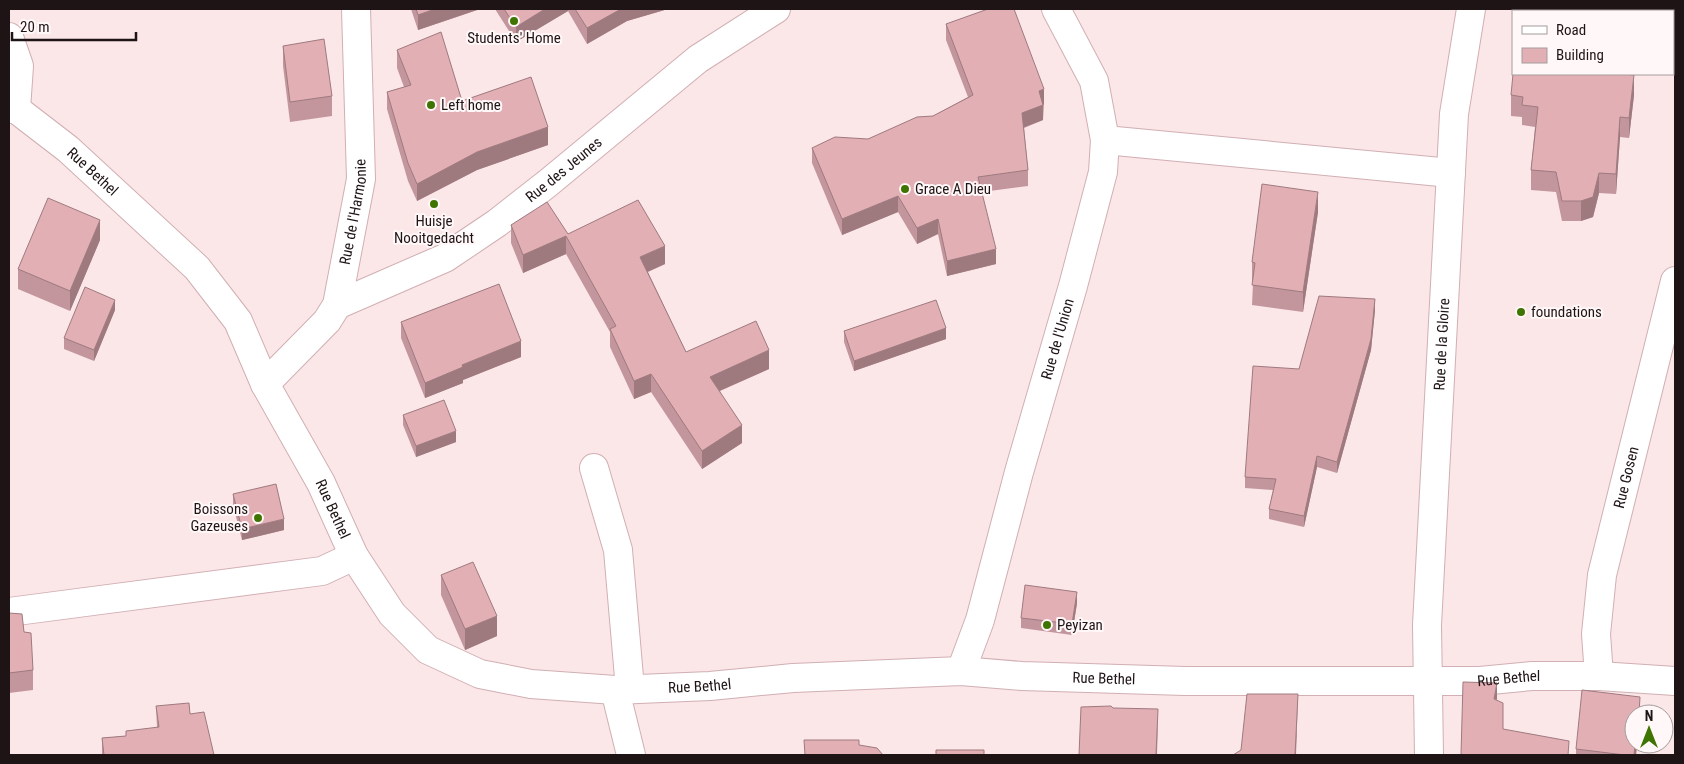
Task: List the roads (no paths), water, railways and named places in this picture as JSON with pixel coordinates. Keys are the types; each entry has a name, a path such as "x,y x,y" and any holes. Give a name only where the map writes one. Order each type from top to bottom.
{"street":[{"name":"Rue de l'Harmonie","path":"265,384 327,320 337,305 362,179 356,9"},
{"name":"Rue des Jeunes","path":"337,305 445,258 497,223 548,184 698,59 776,9"},
{"name":"Rue de l'Union","path":"961,671 980,620 1019,472 1074,286 1103,172 1106,140 1094,81 1056,9"},
{"name":"Rue de la Gloire","path":"1429,755 1427,615 1454,114 1471,9"},
{"path":"9,37 19,66 12,109"},
{"name":"Rue Bethel","path":"12,109 68,149 197,268 238,321 265,384 321,483 354,556 392,614 428,650 480,674 531,684 622,690 710,686 793,678 961,671 1022,676 1185,681 1480,681 1532,676 1599,676 1675,681"},
{"path":"1106,140 1451,173"},
{"name":"Rue Gosen","path":"1599,676 1596,634 1602,576 1675,281"},
{"path":"594,468 618,550 622,690 631,755"},
{"path":"9,612 322,571 354,556"}],"place":[{"name":"Students' Home","path":"514,21"},
{"name":"Left home","path":"431,105"},
{"name":"Grace A Dieu","path":"905,189"},
{"name":"Huisje Nooitgedacht","path":"434,204"},
{"name":"foundations","path":"1521,312"},
{"name":"Boissons Gazeuses","path":"258,518"},
{"name":"Peyizan","path":"1047,625"}]}
